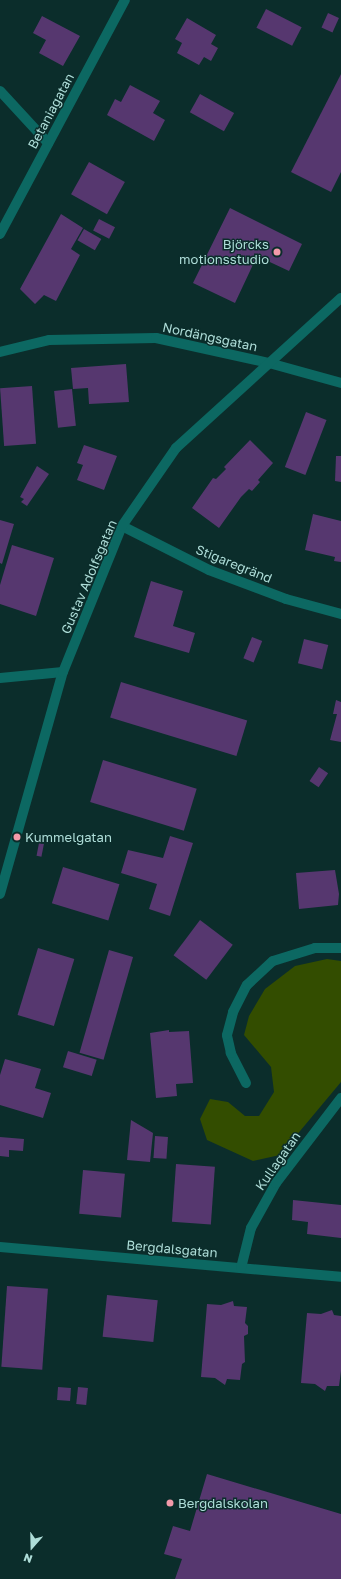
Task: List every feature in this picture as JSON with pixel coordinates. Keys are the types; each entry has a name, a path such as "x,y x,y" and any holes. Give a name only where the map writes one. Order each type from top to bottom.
{"street":[{"name":"Betaniagatan","path":"0,234 125,0"},
{"path":"0,91 48,142"},
{"name":"Gustav Adolfsgatan","path":"0,894 63,672 122,526 176,448 341,298"},
{"name":"Nordängsgatan","path":"0,352 49,340 156,338 269,363 341,383"},
{"name":"Stigaregränd","path":"122,526 209,570 286,599 341,614"},
{"path":"0,678 63,672"},
{"path":"246,1083 231,1053 227,1035 233,1012 247,985 273,961 315,948 341,948"},
{"name":"Kullagatan","path":"241,1268 252,1228 276,1183 341,1098"},
{"name":"Bergdalsgatan","path":"0,1247 341,1277"}],"green space":[{"path":"327,959 341,961 341,1082 280,1155 253,1161 207,1140 200,1119 210,1099 228,1102 245,1116 259,1116 274,1092 271,1067 244,1035 249,1016 265,989 295,966"}],"building":[{"path":"266,9 302,27 292,46 256,28"},
{"path":"328,13 339,18 332,32 321,28"},
{"path":"42,16 80,36 63,66 39,53 46,40 33,33"},
{"path":"187,18 216,35 211,44 218,48 211,61 204,57 199,65 177,53 182,43 175,39"},
{"path":"341,74 341,172 331,192 291,172"},
{"path":"130,85 160,101 153,113 165,120 154,141 107,115 115,99 121,102"},
{"path":"200,94 234,113 224,131 190,112"},
{"path":"89,162 125,182 107,214 71,194"},
{"path":"230,208 302,244 289,271 257,256 235,303 193,283"},
{"path":"61,214 83,228 71,249 80,255 56,301 44,295 35,304 20,289"},
{"path":"99,219 115,227 109,239 93,231"},
{"path":"84,229 101,239 95,250 78,240"},
{"path":"126,364 129,402 89,404 88,388 73,389 71,368"},
{"path":"32,386 36,444 4,446 0,388"},
{"path":"72,389 76,426 58,428 54,391"},
{"path":"306,412 327,420 305,475 285,467"},
{"path":"250,440 273,463 258,480 260,482 252,491 249,489 241,497 219,528 192,508 213,478 216,479 226,469 224,467"},
{"path":"84,445 117,456 104,490 77,480 83,465 77,463"},
{"path":"336,456 341,456 341,482 335,481"},
{"path":"37,466 49,474 27,506 21,502 24,499 20,497"},
{"path":"313,514 341,521 341,562 334,561 335,557 305,550"},
{"path":"0,520 14,524 2,564 0,563"},
{"path":"12,545 54,558 36,616 0,604 0,585"},
{"path":"151,581 183,591 173,626 195,633 189,653 134,637"},
{"path":"252,637 262,641 254,662 243,658"},
{"path":"304,639 328,645 322,669 298,663"},
{"path":"121,682 247,721 236,756 110,717"},
{"path":"336,700 341,702 341,742 330,740 337,714 333,714"},
{"path":"103,760 197,789 184,831 90,802"},
{"path":"319,767 328,773 319,787 309,781"},
{"path":"170,836 193,843 170,916 149,909 157,884 121,873 128,850 163,858"},
{"path":"39,843 44,844 41,857 37,856"},
{"path":"63,867 119,884 108,921 52,903"},
{"path":"335,870 339,894 338,905 299,909 296,873"},
{"path":"200,920 233,945 206,980 174,955"},
{"path":"38,948 74,959 54,1026 18,1015"},
{"path":"109,950 133,957 104,1060 80,1053"},
{"path":"169,1030 169,1032 189,1031 193,1083 176,1084 177,1096 156,1098 150,1033"},
{"path":"68,1051 97,1060 92,1076 63,1067"},
{"path":"5,1059 41,1069 35,1088 51,1093 43,1118 0,1105 0,1075"},
{"path":"131,1120 153,1133 150,1162 127,1160"},
{"path":"155,1136 168,1137 166,1159 153,1158"},
{"path":"0,1137 24,1139 23,1151 9,1150 9,1157 0,1156"},
{"path":"176,1164 215,1167 211,1225 172,1222"},
{"path":"83,1170 125,1174 121,1217 79,1214"},
{"path":"293,1200 341,1205 341,1238 307,1234 308,1222 292,1220"},
{"path":"7,1286 48,1289 42,1370 1,1367"},
{"path":"107,1295 158,1300 153,1342 103,1337"},
{"path":"233,1301 234,1306 247,1307 245,1323 248,1326 248,1334 244,1336 245,1362 242,1364 240,1380 227,1379 225,1385 215,1378 201,1377 207,1304 221,1305"},
{"path":"332,1310 334,1315 341,1316 341,1371 339,1386 327,1386 325,1391 315,1384 301,1383 307,1313 321,1314"},
{"path":"58,1387 71,1388 70,1401 57,1400"},
{"path":"78,1387 88,1388 86,1405 76,1404"},
{"path":"207,1474 341,1514 341,1579 175,1579 182,1559 164,1554 173,1526 190,1531"}],"place":[{"name":"Björcks motionsstudio","path":"277,252"},
{"name":"Kummelgatan","path":"17,837"},
{"name":"Bergdalskolan","path":"170,1503"}]}
